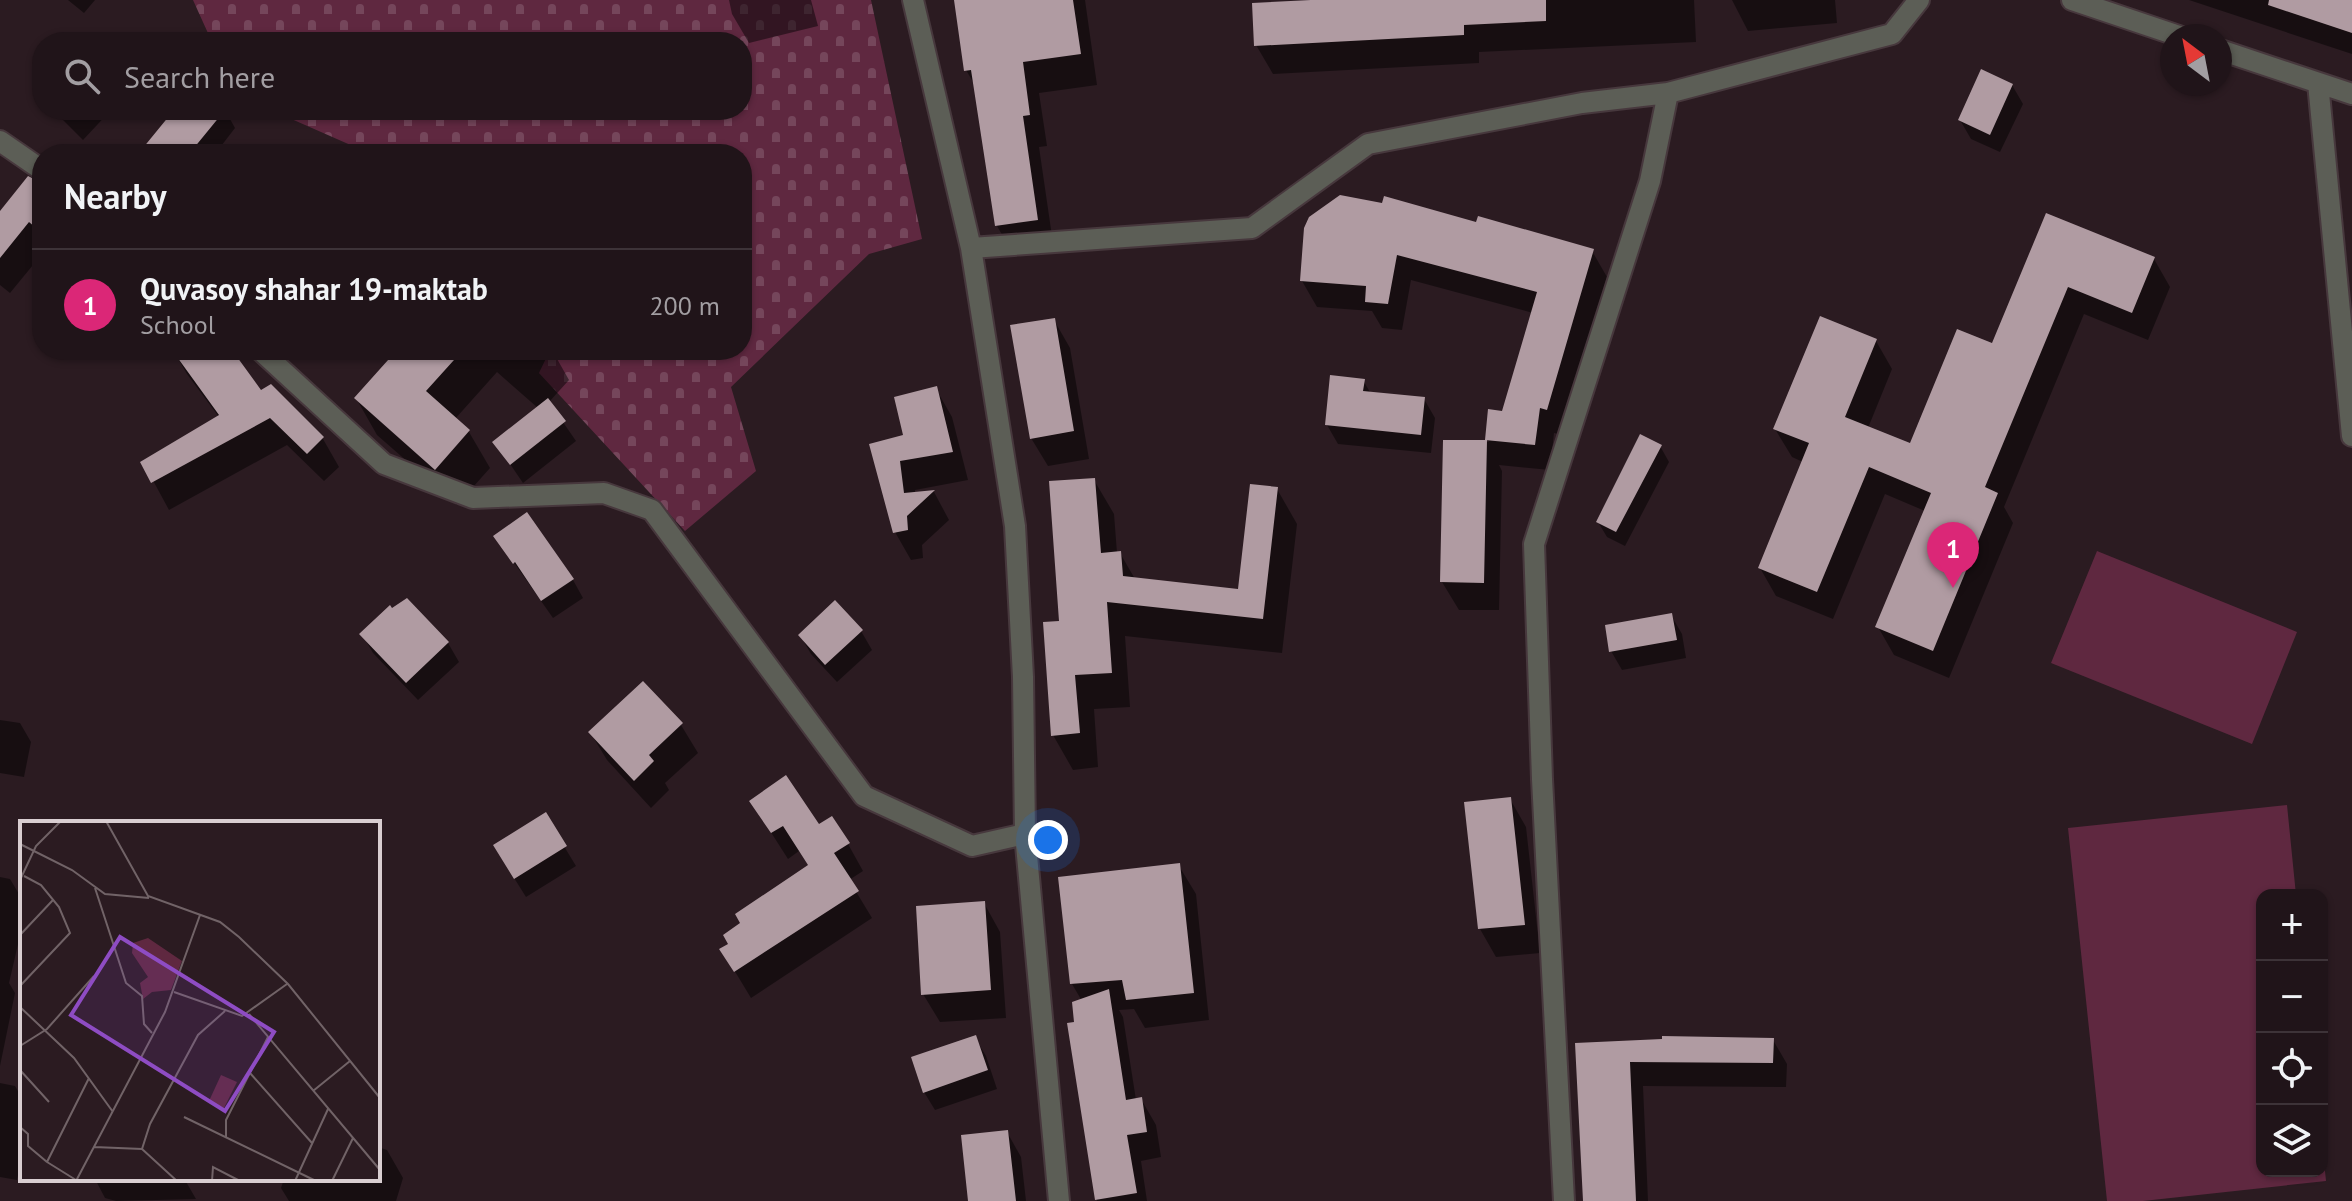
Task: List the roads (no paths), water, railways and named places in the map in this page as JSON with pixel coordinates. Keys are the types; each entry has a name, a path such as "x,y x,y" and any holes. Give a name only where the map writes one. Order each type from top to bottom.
{"street":[{"path":"913,0 971,248 1015,526 1023,677 1025,834 1059,1201"},
{"path":"971,248 1252,228 1368,144 1582,103 1668,93 1892,34 1919,0"},
{"path":"2072,0 2160,30"},
{"path":"2232,54 2352,94"},
{"path":"2318,83 2352,436"},
{"path":"1564,1201 1542,779 1534,544 1650,181 1668,93"},
{"path":"0,141 32,163"},
{"path":"271,360 384,464 473,498 604,493 652,510 864,796 972,846 1025,834"}],"place":[{"name":"Quvasoy shahar 19-maktab","path":"1953,588"}]}
